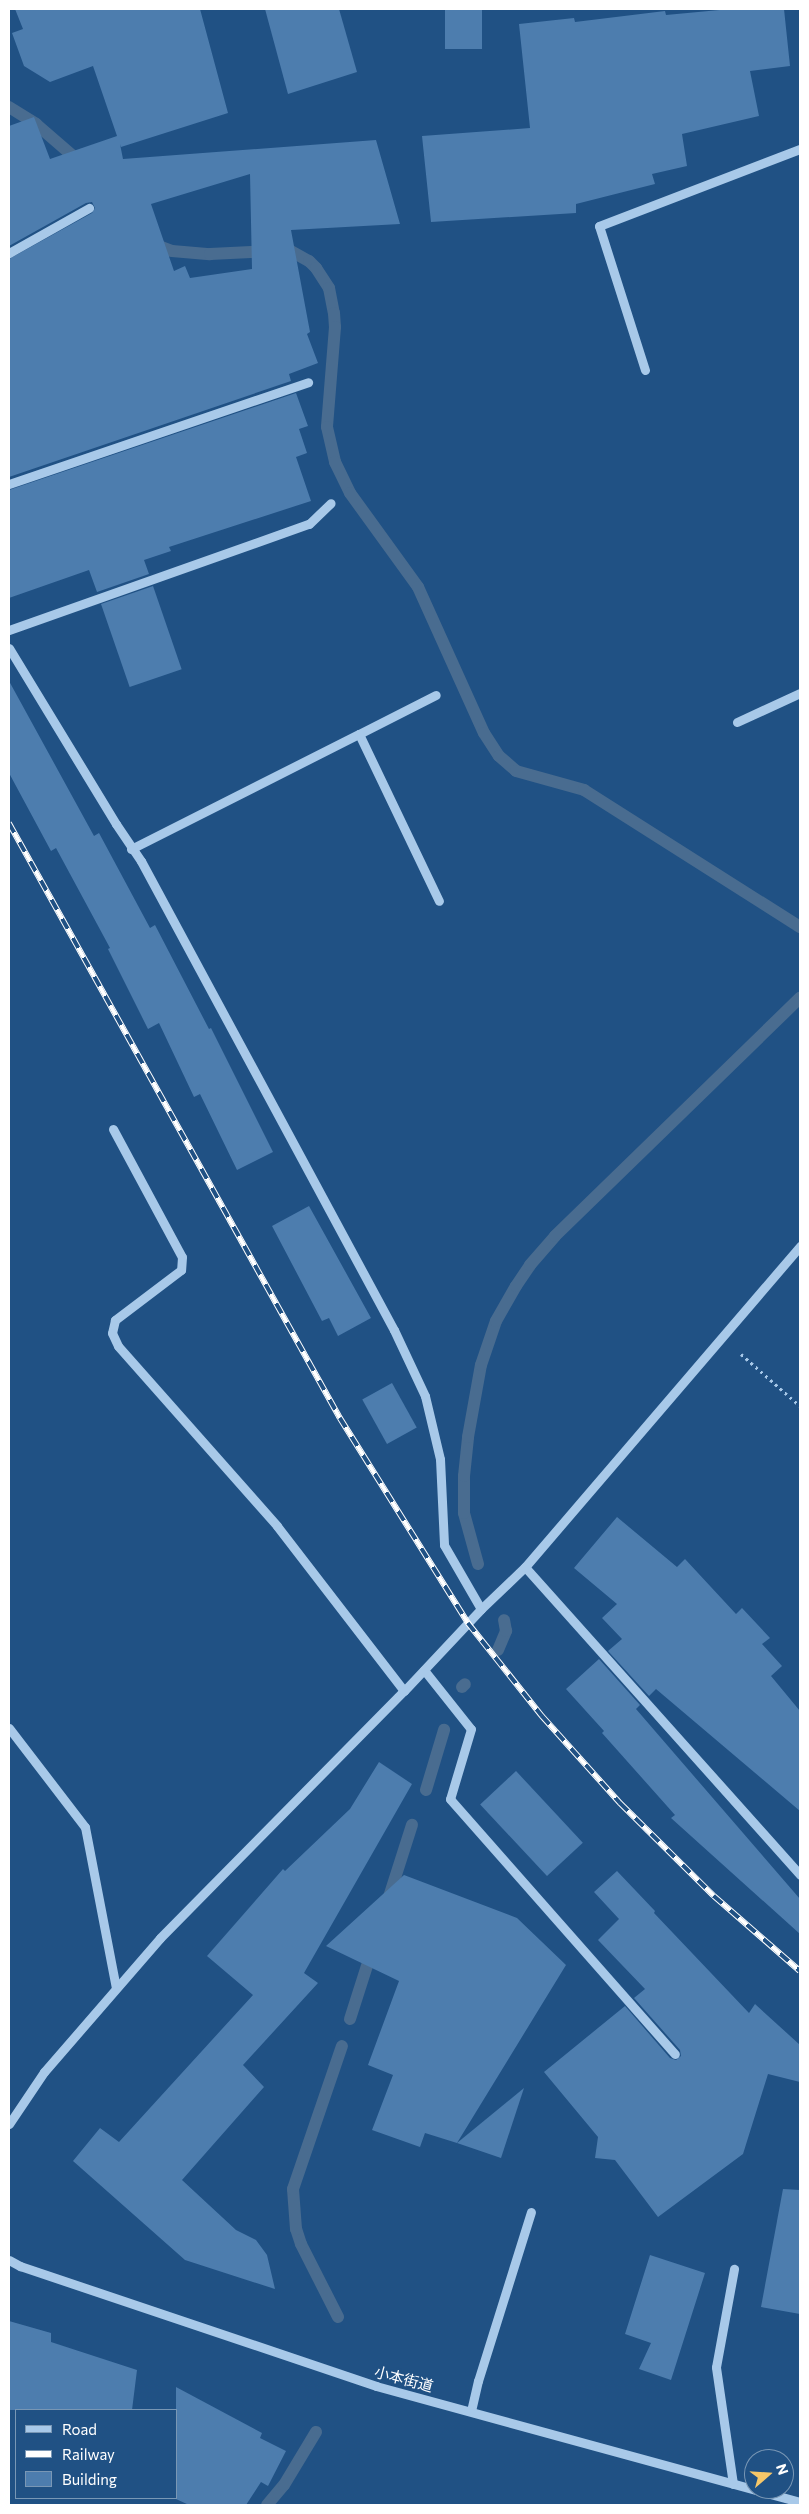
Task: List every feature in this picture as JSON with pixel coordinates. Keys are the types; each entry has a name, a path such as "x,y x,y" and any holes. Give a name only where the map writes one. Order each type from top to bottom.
{"street":[{"path":"645,370 599,226 800,149"},
{"path":"9,253 89,208"},
{"path":"9,484 308,382"},
{"path":"9,630 309,524 331,503"},
{"path":"9,648 131,849 141,861 389,1322 425,1396 440,1458 444,1545 481,1609"},
{"path":"737,722 800,693"},
{"path":"131,849 436,695"},
{"path":"359,734 439,901"},
{"path":"113,1129 182,1257 181,1270 115,1320 112,1333 118,1346 277,1526 404,1691"},
{"path":"9,2124 44,2072 167,1931 404,1691 481,1609 525,1567 800,1246"},
{"path":"525,1567 800,1875"},
{"path":"424,1670 471,1729 450,1799 675,2054"},
{"path":"9,1728 85,1828 116,1988"},
{"path":"471,2411 478,2381 531,2212"},
{"name":"小本街道","path":"9,2260 20,2266 376,2386 800,2502"},
{"path":"733,2484 716,2367 734,2269"}],"path":[{"path":"722,1337 800,1406"}],"building":[{"path":"15,9 200,9 228,113 121,147 120,144 123,159 376,140 400,224 291,230 310,332 307,334 318,363 289,374 291,381 9,477 9,259 92,213 95,208 92,202 86,203 9,246 9,126 34,117 50,159 117,136 93,66 50,82 24,66 12,33 23,29","holes":["250,174 252,269 190,278 185,266 174,271 151,204"]},
{"path":"265,9 339,9 357,72 288,94"},
{"path":"445,9 482,9 482,49 445,49"},
{"path":"730,9 784,9 790,66 750,71 759,116 682,134 687,166 652,174 655,184 576,204 576,213 431,222 422,136 530,128 519,24 574,18 575,22 665,11 666,15"},
{"path":"296,393 308,426 299,429 307,453 296,457 311,501 169,547 171,551 144,560 149,574 97,592 89,570 9,598 9,490"},
{"path":"153,586 182,669 130,687 101,604"},
{"path":"9,681 94,836 99,833 150,928 155,925 209,1029 211,1028 273,1152 237,1170 200,1094 194,1097 159,1023 148,1029 108,949 110,948 56,848 51,851 9,773"},
{"path":"309,1206 371,1318 338,1336 329,1318 322,1321 272,1226"},
{"path":"392,1383 417,1428 387,1444 362,1399"},
{"path":"617,1517 677,1567 685,1559 736,1614 742,1608 770,1638 762,1644 782,1666 771,1676 800,1711 800,1811 656,1689 649,1696 608,1651 622,1639 602,1618 617,1604 574,1568"},
{"path":"599,1659 640,1705 636,1709 800,1899 800,1934 671,1818 675,1815 602,1733 604,1731 566,1689"},
{"path":"379,1762 412,1784 304,1973 318,1983 243,2065 264,2087 182,2180 236,2230 256,2240 267,2255 275,2289 185,2260 73,2161 100,2128 119,2142 253,1995 207,1956 283,1869 285,1871 350,1809"},
{"path":"516,1771 583,1843 547,1876 480,1804"},
{"path":"617,1871 749,2013 755,2004 800,2045 800,2082 768,2074 743,2154 658,2217 615,2160 595,2158 598,2137 544,2072 625,2006 670,2058 676,2060 681,2056 680,2050 634,1998 645,1989 598,1940 619,1919 594,1892"},
{"path":"404,1875 517,1918 566,1965 457,2143 425,2133 420,2147 372,2130 393,2075 368,2065 399,1981 326,1946"},
{"path":"524,2088 501,2158 457,2143"},
{"path":"783,2189 800,2190 800,2314 761,2307"},
{"path":"650,2255 705,2273 671,2380 639,2369 651,2343 625,2334"},
{"path":"9,2321 51,2333 51,2342 137,2370 132,2409 9,2410"},
{"path":"176,2387 262,2433 260,2438 286,2451 268,2486 261,2482 246,2505 189,2505 176,2499 178,2499 178,2409 176,2409"}],"waterway":[{"path":"9,107 36,124 81,163"},
{"path":"151,243 172,251 210,254 289,250 309,261 316,268 329,288 334,313 335,327 327,427 335,462 350,493 418,587 484,733 499,756 516,771 584,790 800,927"},
{"path":"478,1564 464,1513 464,1476 468,1437 481,1365 496,1321 530,1265 555,1236 800,998"},
{"path":"498,1650 506,1631 504,1620"},
{"path":"462,1687 465,1684"},
{"path":"426,1790 444,1730"},
{"path":"388,1900 412,1825"},
{"path":"350,2019 372,1950"},
{"path":"338,2317 301,2244 296,2229 293,2189 342,2046"},
{"path":"267,2505 284,2485 316,2432"}],"railway":[{"path":"9,823 340,1418 468,1623 542,1716 620,1803 714,1896 800,1971"}]}
